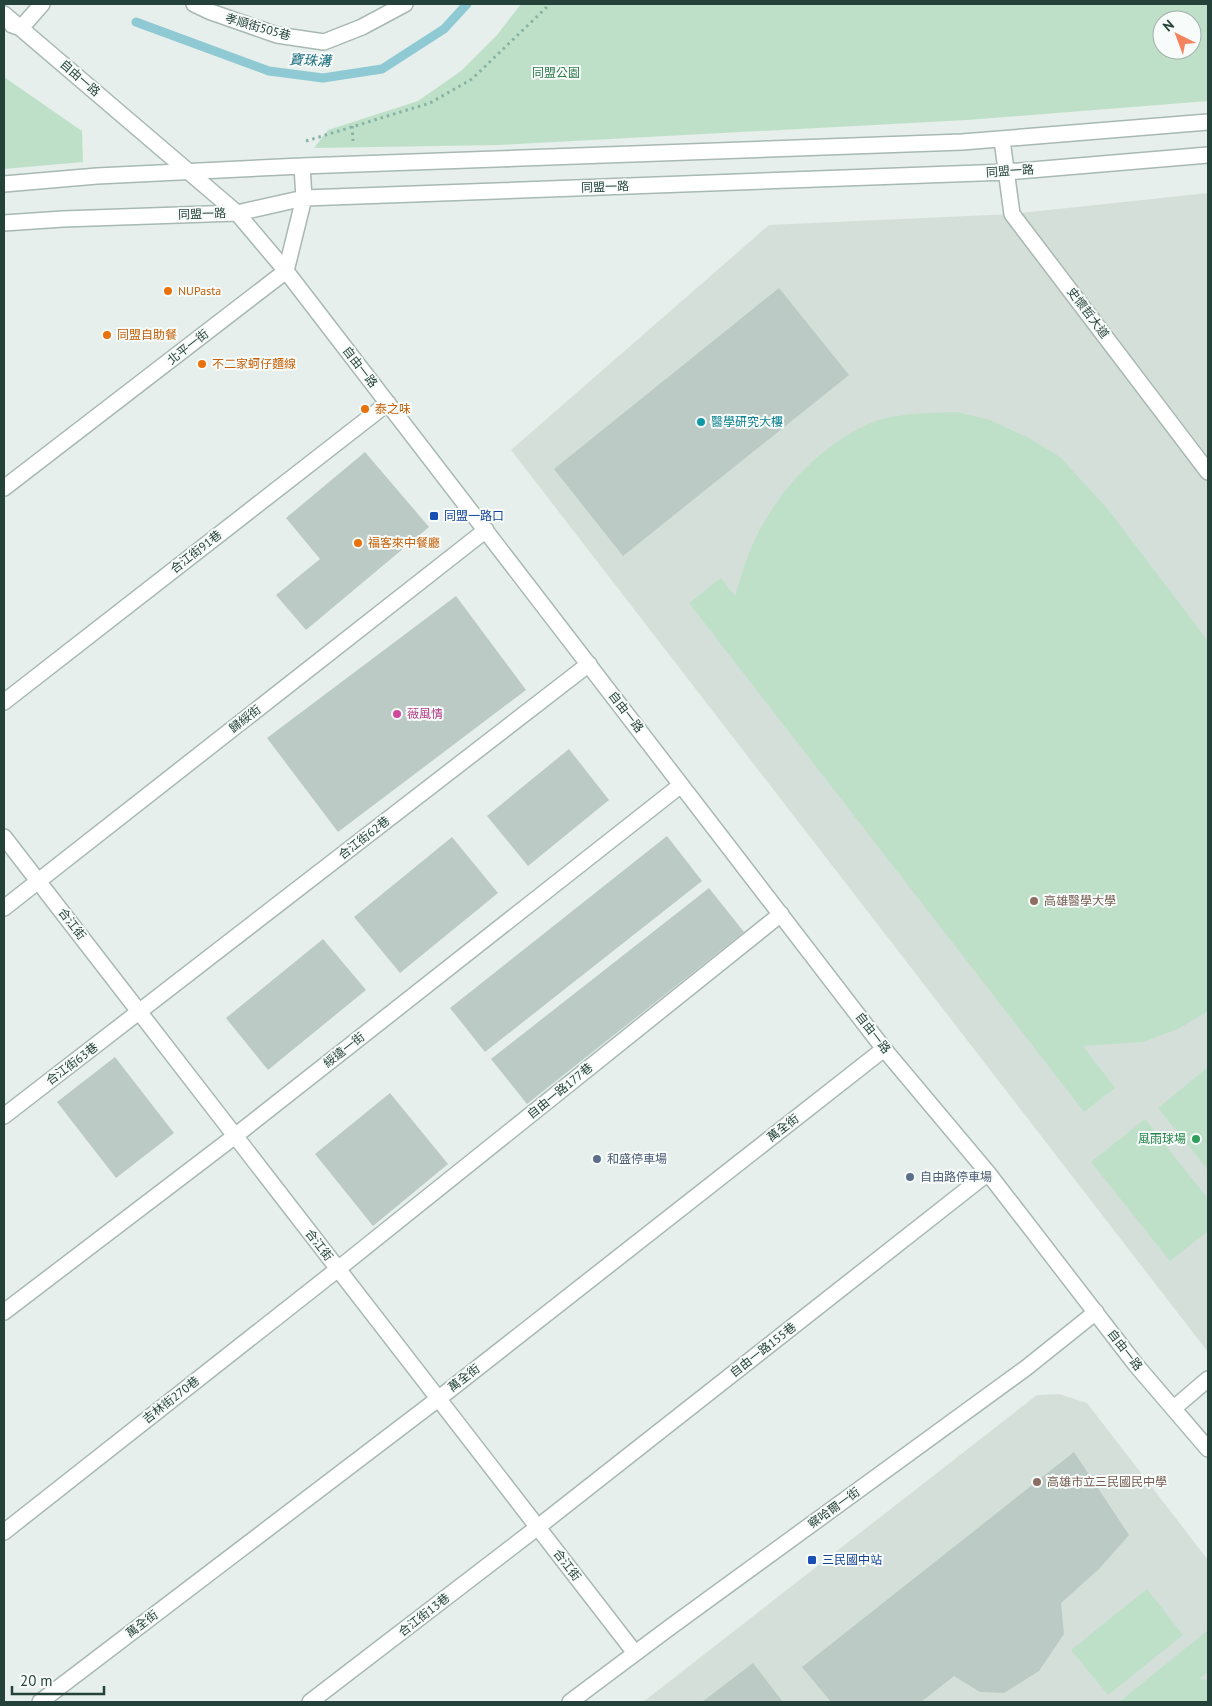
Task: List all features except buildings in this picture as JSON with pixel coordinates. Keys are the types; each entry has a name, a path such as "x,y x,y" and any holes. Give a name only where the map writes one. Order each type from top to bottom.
{"street":[{"path":"4,22 21,28 42,4"},
{"name":"孝順街505巷","path":"194,4 276,35 324,42 362,27 405,4"},
{"name":"自由一路","path":"4,14 237,213 286,271 884,1049 988,1173 1136,1365 1208,1449"},
{"path":"4,184 97,176 302,166 1002,140 1208,122"},
{"name":"史懷哲大道","path":"1002,140 1012,214 1208,472"},
{"name":"同盟一路","path":"4,223 237,213 304,198 1006,172 1208,155"},
{"path":"286,271 304,198 302,166"},
{"name":"北平一街","path":"4,488 286,271"},
{"name":"合江街91巷","path":"4,702 388,403"},
{"name":"歸綏街","path":"4,908 486,530"},
{"name":"合江街62巷","path":"140,1012 589,664"},
{"name":"綏遠一街","path":"4,1312 235,1136 681,785"},
{"name":"合江街","path":"4,837 635,1653"},
{"name":"自由一路177巷","path":"338,1269 781,914"},
{"name":"合江街63巷","path":"4,1116 140,1012"},
{"name":"萬全街","path":"40,1702 438,1399 884,1049"},
{"name":"自由一路155巷","path":"538,1527 988,1173"},
{"name":"吉林街270巷","path":"4,1532 338,1269"},
{"name":"察哈爾一街","path":"570,1702 1026,1368 1096,1312"},
{"path":"1174,1408 1208,1379"},
{"name":"合江街13巷","path":"310,1702 538,1527"}],"path":[{"path":"305,141 430,103 472,79 550,4"},
{"path":"352,126 353,145"}],"shaded area":[{"name":"高雄醫學大學","path":"1208,193 1208,1352 511,450 769,225 1012,214"},
{"name":"高雄市立三民國民中學","path":"1059,1394 1087,1403 1208,1560 1208,1702 643,1702 1037,1395"}],"green space":[{"name":"同盟公園","path":"521,4 1208,4 1208,101 967,120 499,145 314,148 328,130 418,101 461,71 497,35"},
{"path":"4,77 82,131 83,162 4,169"},
{"path":"957,412 990,420 1029,438 1060,457 1107,508 1208,641 1208,1011 1178,1029 1143,1042 1083,1046 1115,1088 1084,1112 689,603 721,578 735,596 759,531 780,497 807,467 838,441 882,419 914,414"},
{"name":"風雨球場","path":"1208,1067 1208,1170 1158,1108"},
{"path":"1145,1119 1208,1199 1208,1231 1170,1261 1091,1162"},
{"path":"1147,1589 1183,1635 1108,1695 1071,1650"},
{"path":"1208,1630 1208,1672 1199,1679 1208,1680 1208,1702 1119,1702"}],"waterway":[{"name":"寶珠溝","path":"136,22 269,71 323,78 382,69 444,29 467,4"}],"place":[{"name":"NUPasta","path":"168,291"},
{"name":"同盟自助餐","path":"107,335"},
{"name":"不二家蚵仔麵線","path":"202,364"},
{"name":"泰之味","path":"365,409"},
{"name":"醫學研究大樓","path":"701,422"},
{"name":"同盟一路口","path":"434,516"},
{"name":"福客來中餐廳","path":"358,543"},
{"name":"薇風情","path":"397,714"},
{"name":"高雄醫學大學","path":"1034,901"},
{"name":"風雨球場","path":"1196,1139"},
{"name":"和盛停車場","path":"597,1159"},
{"name":"自由路停車場","path":"910,1177"},
{"name":"高雄市立三民國民中學","path":"1037,1482"},
{"name":"三民國中站","path":"812,1560"}]}
